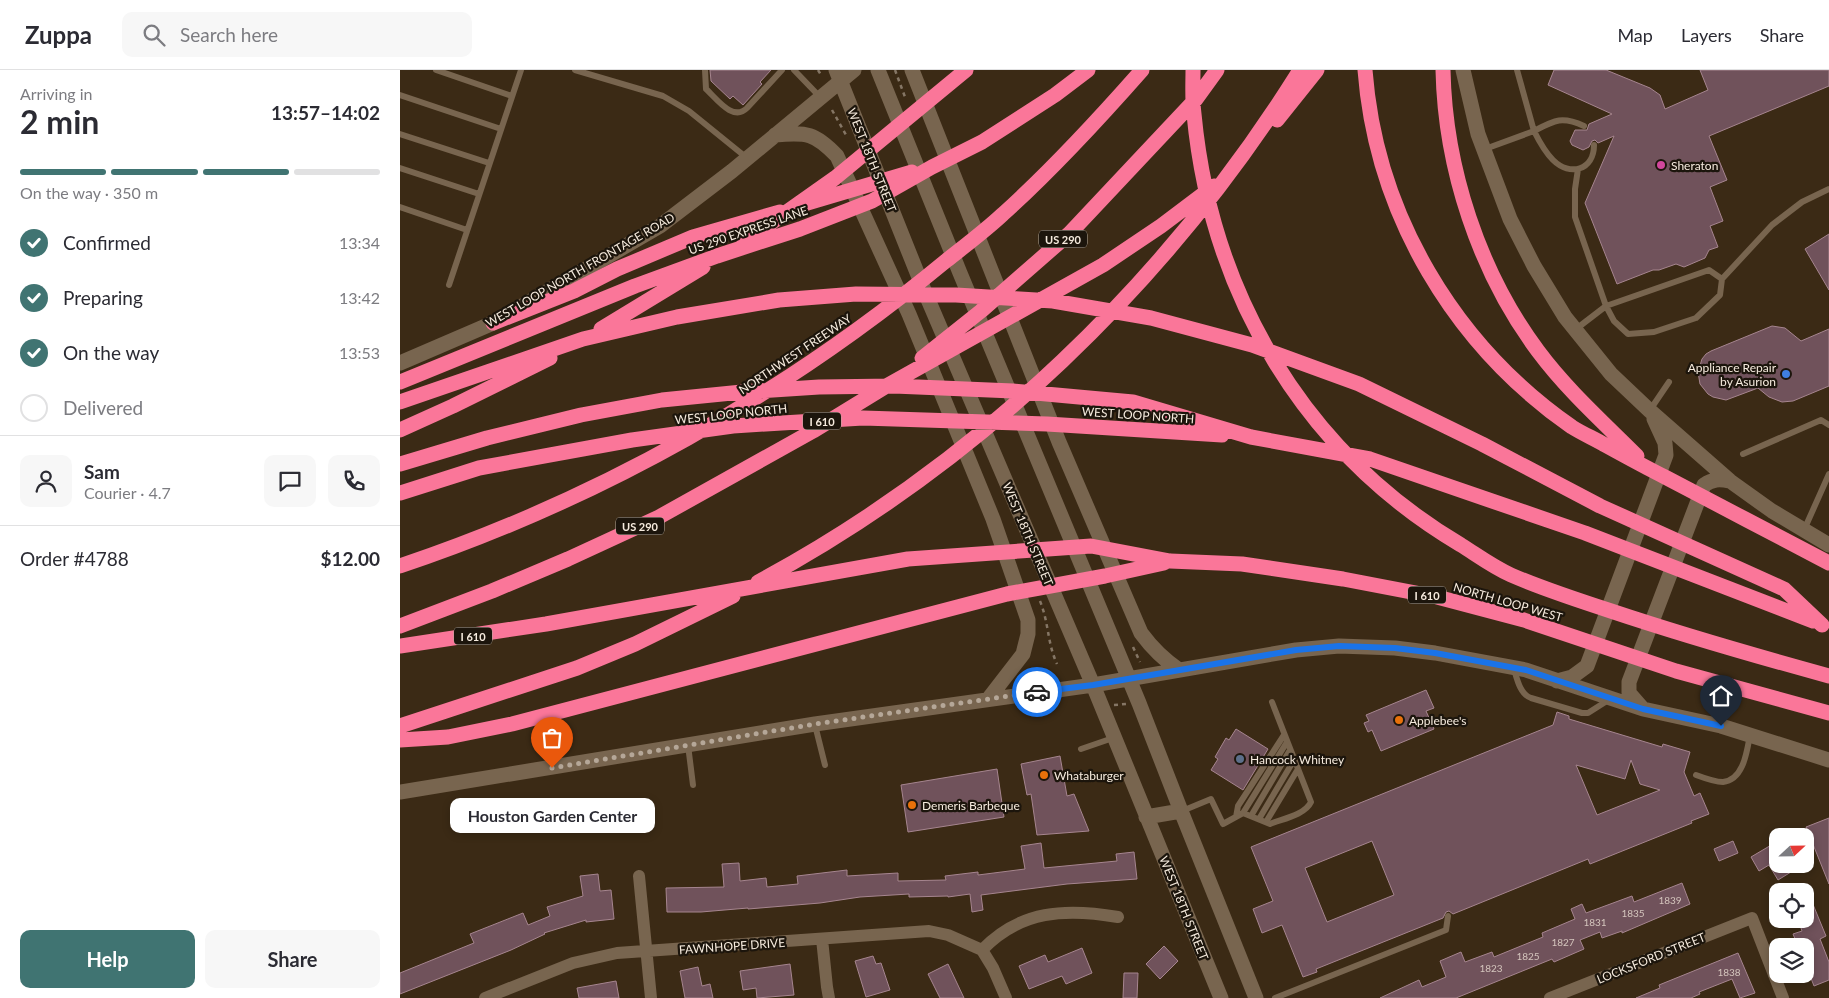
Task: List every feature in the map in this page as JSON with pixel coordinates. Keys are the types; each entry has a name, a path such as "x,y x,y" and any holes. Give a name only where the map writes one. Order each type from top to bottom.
{"highway":[{"path":"400,430 545,361 632,311 736,247 835,178 966,70"},
{"name":"US 290 EXPRESS LANE","path":"400,382 635,286 717,256 800,229 872,200 982,142 1055,95 1088,70"},
{"name":"NORTHWEST FREEWAY","path":"400,566 442,552 579,495 656,456 730,415 786,380 902,298 1003,214 1090,128 1142,70"},
{"path":"1193,70 1193,111 1200,159 1213,221 1233,280 1257,332 1287,382 1330,439 1382,489 1431,527 1509,574 1555,593 1685,636 1829,676"},
{"name":"US 290","path":"400,626 509,584 659,517 813,431 888,385 981,311 1070,233 1196,99 1217,70"},
{"path":"400,726 577,668 635,644 706,610 840,534 932,472 995,421 1054,368 1145,276 1208,203 1245,153 1300,70"},
{"path":"888,385 1103,266 1161,226 1216,184 1265,135 1317,70"},
{"path":"1365,70 1367,98 1380,160 1401,220 1423,264 1460,320 1491,356 1530,394 1574,428 1829,563"},
{"path":"1443,70 1443,88 1451,148 1464,200 1484,258 1513,312 1538,351 1565,385 1651,470"},
{"path":"493,323 574,291 617,269 694,237 932,167"},
{"path":"400,402 583,340 677,317 779,300 856,294 956,295 1053,301 1152,318 1234,340 1360,384 1482,444 1600,506 1784,589 1826,626"},
{"path":"400,464 488,438 581,415 662,400 819,387 894,386 1013,391 1132,402 1251,437"},
{"name":"WEST LOOP NORTH","path":"400,493 479,468 507,462 632,440 733,426 863,418 1047,424 1251,437"},
{"name":"I 610","path":"1251,437 1370,459 1585,532 1826,626"},
{"name":"I 610","path":"400,646 546,624 908,559 1091,546 1170,561"},
{"path":"400,740 448,737 512,724 1007,594 1105,576 1170,561"},
{"name":"NORTH LOOP WEST","path":"1170,561 1242,564 1343,579 1437,597 1524,620 1676,671 1829,713"}],"main road":[{"name":"WEST LOOP NORTH FRONTAGE ROAD","path":"400,363 493,323 660,226 821,98 838,75 854,70"},
{"path":"878,70 960,274 1128,678 1256,998"},
{"path":"912,70 1060,442 1141,633 1163,659 1179,670"},
{"path":"1463,70 1483,150 1514,227 1534,266 1575,330 1611,374 1730,481 1772,511 1829,545"},
{"name":"WEST 18TH STREET","path":"838,75 924,290 1093,685 1221,998"},
{"path":"775,135 799,133 812,136 827,146 837,156 909,314 993,519 1028,620 1028,634 1023,654 989,698"},
{"path":"1556,681 1572,677 1587,666 1666,455 1665,443 1649,410"},
{"path":"1643,709 1629,693 1629,682 1704,485 1711,480 1730,481"},
{"path":"400,792 815,724 989,698 1093,685 1296,650 1339,646 1395,648 1435,653 1526,670 1643,709 1721,726 1829,760"},
{"path":"1146,817 1181,811"}],"street":[{"path":"639,876 651,998"},
{"path":"1006,998 993,968 982,950 994,936 1029,918 1054,912 1092,912 1118,917"},
{"name":"LOCKSFORD STREET","path":"1550,998 1752,918 1783,998"},
{"name":"FAWNHOPE DRIVE","path":"485,998 573,963 617,953 908,931 929,931 948,935 982,950"},
{"path":"822,939 827,988 830,998"}],"lane":[{"path":"436,70 512,96"},
{"path":"449,285 521,70"},
{"path":"575,70 663,96 689,111 747,158"},
{"path":"705,70 706,89 730,111 735,113 744,111 782,70"},
{"path":"794,70 821,98"},
{"path":"1518,70 1534,131 1553,160 1567,168 1578,169 1592,160 1594,145"},
{"path":"400,95 501,128"},
{"path":"1483,150 1534,131 1553,121 1562,119 1584,126"},
{"path":"400,134 489,164"},
{"path":"400,168 479,194"},
{"path":"1578,169 1575,189 1575,217 1606,306 1614,321 1628,334 1654,332 1696,318 1720,295 1722,279 1772,225 1802,202 1829,189"},
{"path":"400,207 467,230"},
{"path":"1575,330 1606,306 1709,270 1722,279"},
{"path":"1649,410 1669,382"},
{"path":"1743,454 1821,420 1829,425"},
{"path":"1804,530 1829,474"},
{"path":"1513,668 1523,691 1531,698 1582,713 1588,712 1611,699"},
{"path":"1243,813 1270,824 1309,806 1311,802 1272,702"},
{"path":"815,724 825,765"},
{"path":"1236,817 1238,806 1284,735"},
{"path":"1696,775 1720,782 1732,779 1744,762 1750,735"},
{"path":"1081,749 1114,738"},
{"path":"1181,811 1211,799 1223,824 1243,813 1287,742"},
{"path":"688,745 693,785"},
{"path":"1251,816 1290,750"},
{"path":"1259,819 1294,760"},
{"path":"1266,822 1298,769"},
{"path":"1275,998 1446,930 1448,916"}],"path":[{"path":"818,70 821,75"},
{"path":"1105,706 1131,704"}],"building":[{"path":"710,70 771,70 760,82 762,84 743,105 733,96 730,99 711,81"},
{"name":"Sheraton","path":"1554,70 1606,70 1650,88 1660,95 1665,109 1708,90 1700,70 1829,70 1829,86 1709,136 1727,180 1710,187 1723,221 1710,226 1718,247 1709,250 1705,258 1684,267 1676,264 1659,270 1653,270 1617,284 1585,203 1614,136 1598,143 1595,140 1592,141 1589,147 1583,150 1572,145 1570,141 1575,130 1587,130 1589,124 1612,114 1548,85"},
{"path":"1829,234 1829,290 1805,249"},
{"path":"1772,326 1785,328 1801,341 1829,329 1829,386 1793,401 1782,402 1769,397 1758,388 1726,400 1708,394 1700,384 1698,372 1702,359 1706,354"},
{"name":"Applebee's","path":"1426,690 1434,708 1426,711 1434,729 1381,751 1372,730 1368,732 1364,723 1369,721 1366,715"},
{"path":"1557,712 1569,716 1569,719 1662,747 1663,744 1690,752 1684,772 1694,796 1700,793 1709,814 1691,821 1692,823 1590,864 1588,859 1453,914 1449,911 1446,912 1443,918 1316,969 1317,972 1303,977 1282,925 1262,933 1253,909 1273,901 1251,847 1553,725","holes":["1631,760 1640,784 1660,790 1597,815 1576,765 1625,779","1372,841 1394,895 1327,922 1305,868"]},
{"name":"Hancock Whitney","path":"1236,729 1268,749 1243,790 1211,770 1218,759 1215,757 1226,738 1229,740"},
{"path":"1060,756 1067,796 1074,794 1089,831 1037,835 1031,794 1027,795 1021,764"},
{"path":"997,769 1004,817 908,832 901,785"},
{"path":"1829,818 1829,884 1814,847 1814,828 1806,827"},
{"path":"1733,841 1738,853 1719,861 1714,849"},
{"path":"1041,843 1044,868 1117,861 1116,854 1134,852 1137,879 1067,884 981,895 983,910 972,912 970,894 948,897 909,897 909,894 860,897 820,903 748,909 667,912 666,888 724,887 722,864 739,863 740,881 766,878 767,887 798,884 797,876 847,870 847,876 898,873 898,881 946,880 945,876 978,872 978,875 1025,869 1021,846"},
{"path":"1769,846 1769,865 1759,871 1751,857"},
{"path":"1774,873 1789,873 1778,880"},
{"path":"598,874 600,891 611,890 614,919 586,922 586,920 544,933 511,950 400,994 400,973 474,943 470,934 523,913 528,925 550,916 547,907 583,896 580,876"},
{"path":"1682,883 1690,904 1622,933 1622,931 1602,938 1600,932 1580,940 1584,949 1554,962 1552,959 1456,998 1380,998 1419,980 1422,987 1446,977 1440,961 1461,952 1465,962 1492,952 1494,957 1543,937 1542,933 1575,919 1571,909 1582,904 1586,913 1632,896 1634,902"},
{"path":"1814,907 1826,936 1820,939 1829,962 1829,980 1814,986 1814,938 1795,938 1793,934 1802,931 1801,928 1814,928"},
{"path":"1164,946 1178,961 1160,979 1146,964"},
{"path":"1082,948 1092,973 1066,984 1062,976 1029,989 1019,966 1045,955 1048,962"},
{"path":"1738,953 1755,993 1740,998 1732,979 1699,992 1700,994 1691,998 1636,998 1660,988 1659,985"},
{"path":"873,956 876,964 881,963 890,990 866,997 855,961"},
{"path":"790,964 794,995 757,998 756,988 743,990 740,971"},
{"path":"948,964 964,998 940,998 928,974"},
{"path":"698,967 702,986 710,984 713,998 685,998 680,971"},
{"path":"1124,973 1138,973 1137,998 1123,998"},
{"path":"616,981 619,998 579,998 577,988"}],"way so far":[{"path":"552,768 644,751 815,724 1037,692"}],"place":[{"name":"Sheraton","path":"1661,165"},
{"name":"Appliance Repair by Asurion","path":"1786,374"},
{"name":"Applebee's","path":"1399,720"},
{"name":"Hancock Whitney","path":"1240,759"},
{"name":"Houston Garden Center","path":"552,768"},
{"name":"Whataburger","path":"1044,775"},
{"name":"Demeris Barbeque","path":"912,805"}],"route":[{"path":"1037,692 1093,685 1296,650 1339,646 1395,648 1435,653 1526,670 1643,709 1721,726"}]}
